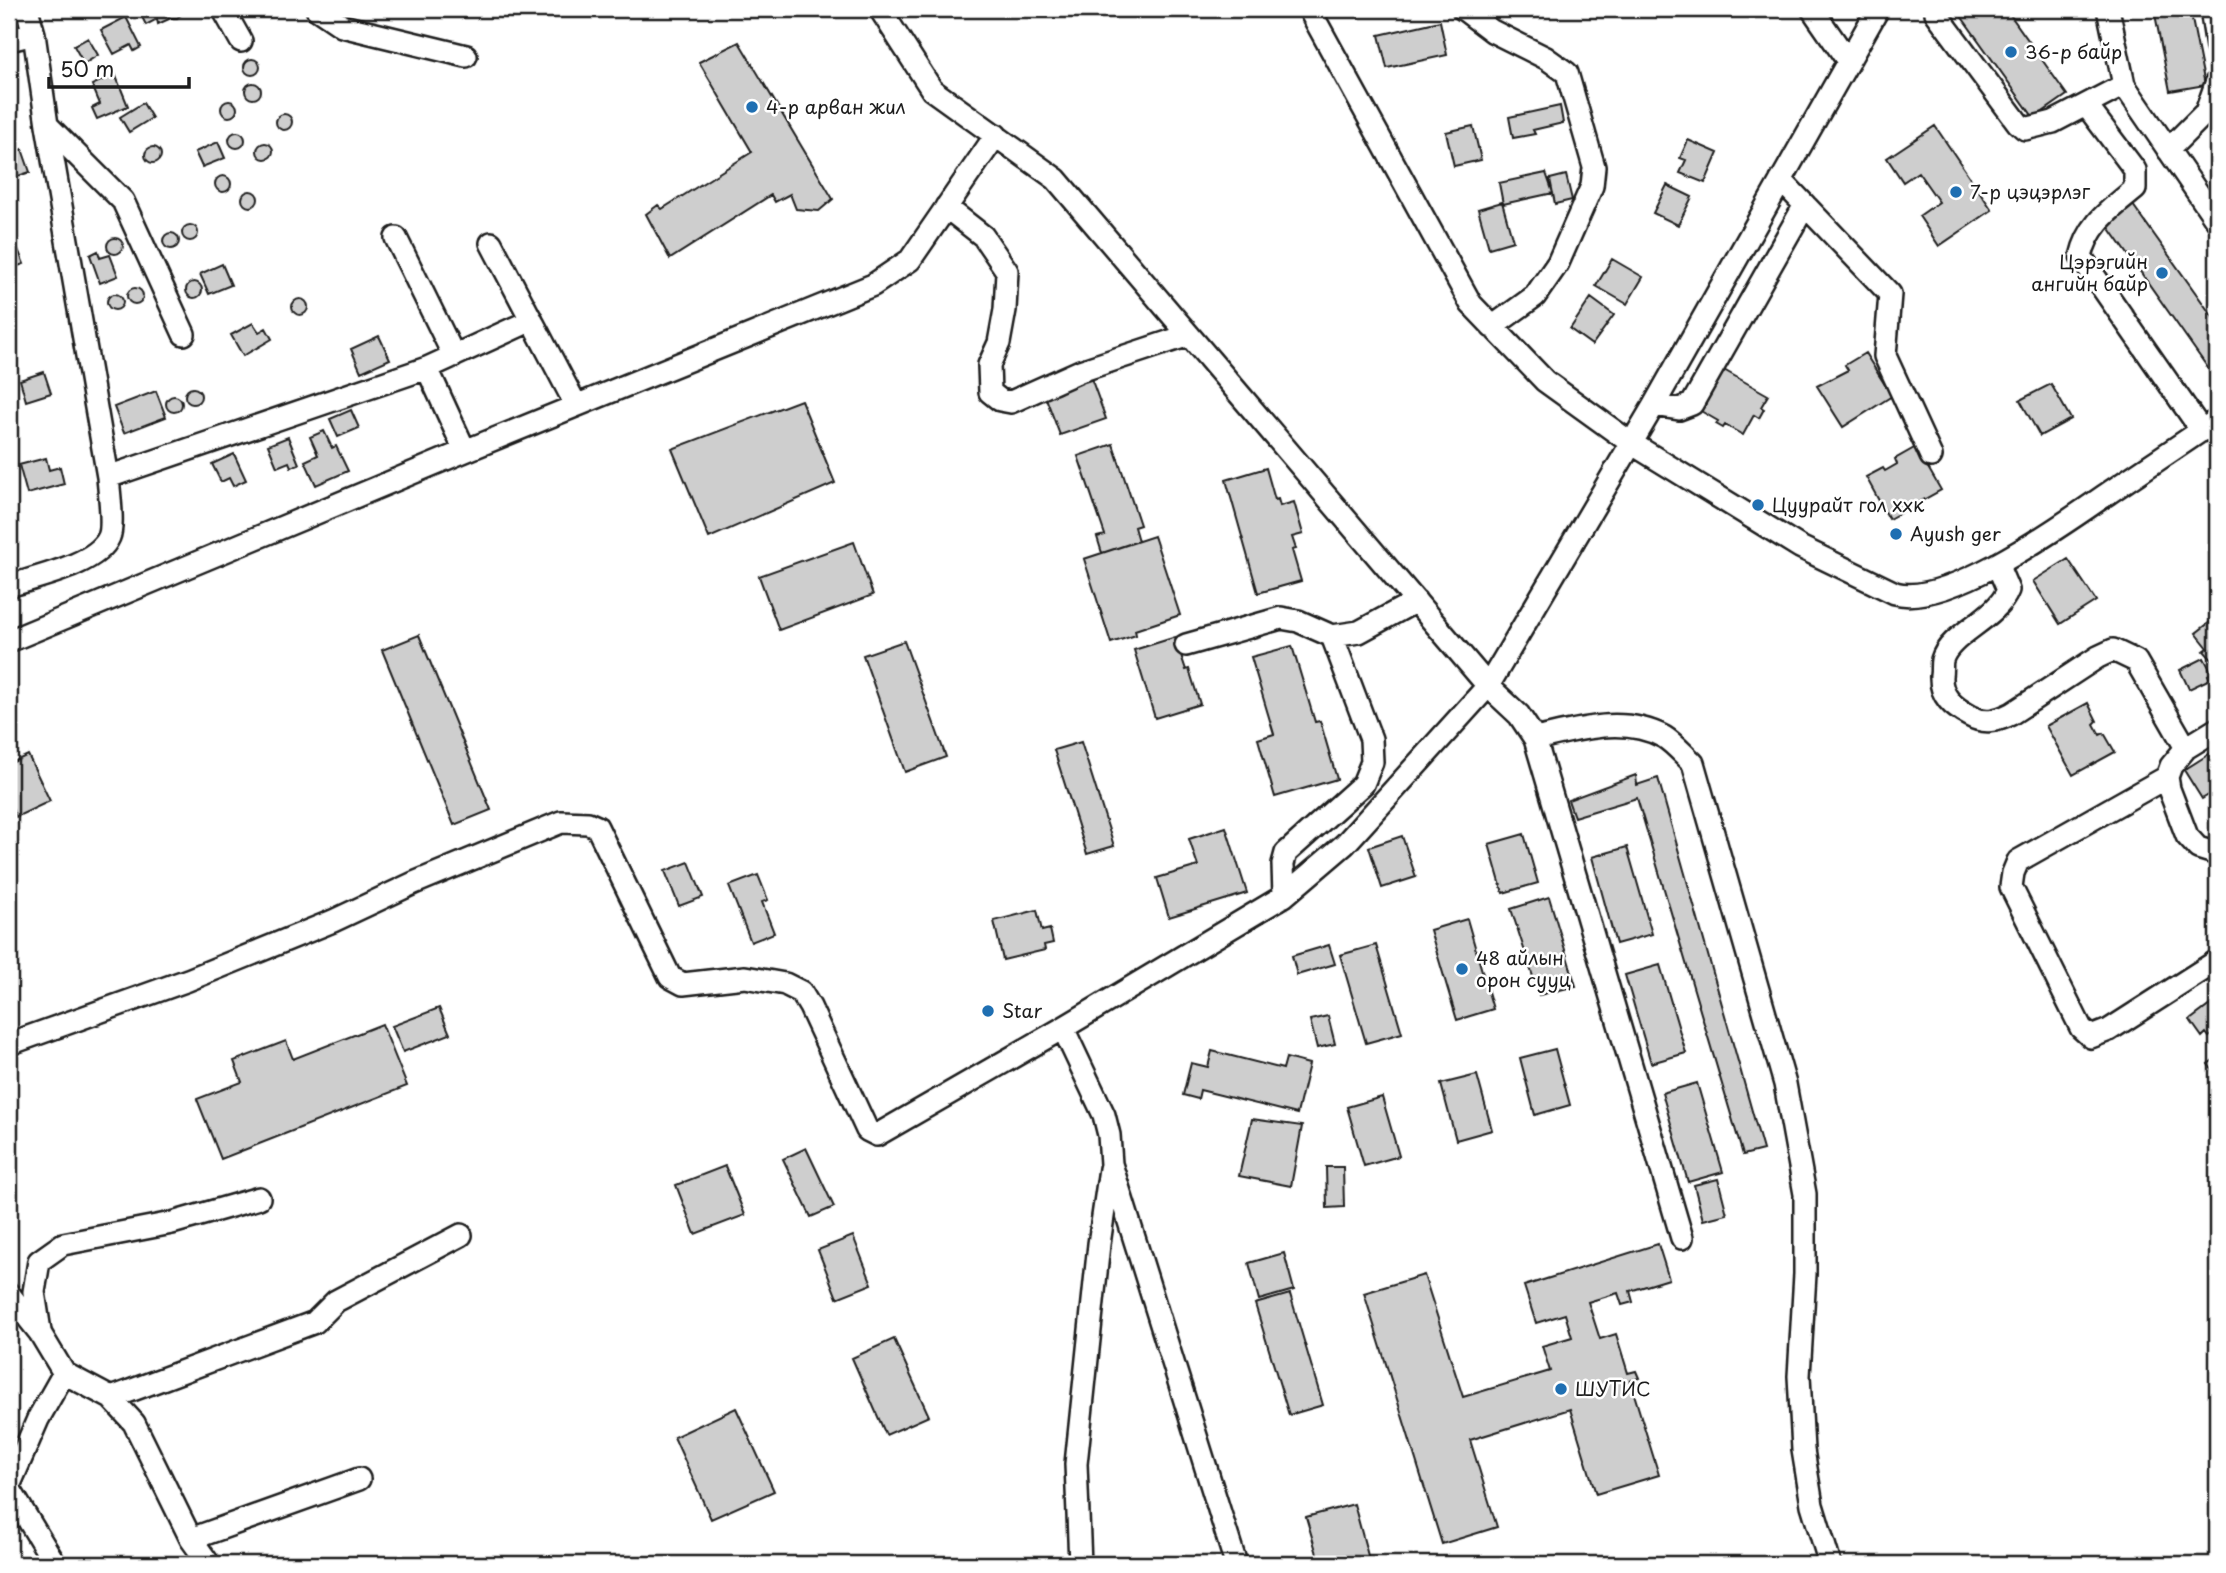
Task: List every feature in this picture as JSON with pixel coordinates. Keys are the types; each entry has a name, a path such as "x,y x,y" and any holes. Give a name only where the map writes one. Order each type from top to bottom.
{"street":[{"path":"9,586 78,563 100,550 111,535 108,477 47,125 34,34 27,9"},
{"path":"223,9 241,41"},
{"path":"317,9 342,26 466,55"},
{"path":"880,9 932,90 1056,179 1488,686 1519,715 1535,739 1682,1238"},
{"path":"1309,9 1471,304 1545,381 1631,443 1800,547 1895,593 1907,596 1948,586 2035,544 2209,426 2081,257 2084,240 2100,217 2135,189 2134,170 2086,105"},
{"path":"1463,9 1492,31 1546,58 1567,74 1594,167 1592,186 1558,263 1535,296 1492,327"},
{"path":"1812,9 1847,61"},
{"path":"9,1044 212,970 333,921 414,883 561,822 588,823 597,827 670,977 683,984 746,977 785,984 801,992 867,1130 877,1135 1284,896 1345,844 1488,686 1654,405 1878,9"},
{"path":"2108,9 2124,85 2217,221"},
{"path":"2211,9 2217,47"},
{"path":"1936,13 2025,129 2053,122 2124,85"},
{"path":"9,40 34,34"},
{"path":"2168,150 2206,112 2217,81"},
{"path":"47,125 123,201 184,334"},
{"path":"9,641 576,405 873,285 910,260 996,135"},
{"path":"1781,180 1890,294 1885,356 1931,456"},
{"path":"1654,405 1679,409 1692,404 1805,205"},
{"path":"946,207 983,236 1007,271 1005,310 999,343 989,365 990,392 1000,400 1011,402 1080,371 1189,335"},
{"path":"396,238 454,356"},
{"path":"491,243 576,405"},
{"path":"108,477 427,368 532,320"},
{"path":"427,368 465,451"},
{"path":"1997,564 2008,590 2003,601 1950,646 1942,659 1940,687 1950,704 1973,718 1996,722 2113,650 2136,661 2186,748"},
{"path":"1186,645 1281,618 1298,621 1332,636 1359,632 1416,601"},
{"path":"1284,896 1283,864 1286,853 1363,784 1372,762 1371,739 1332,636"},
{"path":"1535,739 1603,725 1638,726 1665,738 1693,763 1785,1084 1805,1194 1805,1275 1799,1376 1803,1450 1812,1505 1830,1564"},
{"path":"2217,729 2186,748 2171,766 2167,777 2187,836 2198,848 2211,852 2217,849"},
{"path":"2167,777 2018,860 2012,873 2011,887 2081,1028 2091,1037 2109,1030 2217,961"},
{"path":"1063,1028 1104,1115 1109,1135 1111,1164 1099,1244 1076,1464 1080,1564"},
{"path":"1111,1164 1236,1564"},
{"path":"40,1333 34,1292 39,1261 64,1244 172,1223 259,1198"},
{"path":"111,1398 315,1322 335,1301 461,1235"},
{"path":"9,1294 40,1333 64,1373 111,1398 134,1423 191,1539 209,1564"},
{"path":"55,1564 9,1487 38,1419 64,1373"},
{"path":"191,1539 359,1479"}],"building":[{"path":"138,9 163,9 169,19 158,24 157,19 146,25"},
{"path":"166,9 182,9 181,15 171,18"},
{"name":"36-р байр","path":"1956,9 2006,9 2067,95 2034,118"},
{"path":"2154,9 2190,9 2205,85 2170,91"},
{"path":"126,17 141,47 134,51 131,45 114,54 101,30"},
{"path":"1440,21 1447,55 1387,68 1379,35"},
{"path":"88,38 98,55 84,64 74,46"},
{"name":"4-р арван жил","path":"739,42 833,199 819,211 796,209 790,194 775,202 771,195 670,259 646,214 658,205 662,209 752,152 699,62"},
{"path":"252,59 258,61 258,73 252,75 246,73 244,67 246,61"},
{"path":"115,74 128,106 97,119 92,108 100,104 92,85"},
{"path":"253,83 259,85 259,97 253,99 247,97 245,91 247,85"},
{"path":"229,101 235,103 235,115 229,117 223,115 221,109 223,103"},
{"path":"143,103 152,118 129,132 120,117"},
{"path":"1560,106 1563,123 1533,130 1535,134 1513,138 1509,117"},
{"path":"284,114 290,116 290,128 284,130 278,128 276,122 278,116"},
{"path":"1473,126 1481,160 1454,166 1446,132"},
{"name":"7-р цэцэрлэг","path":"1935,126 1992,210 1939,246 1919,216 1939,202 1918,172 1903,182 1887,158"},
{"path":"237,132 243,134 243,146 237,148 231,146 229,140 231,134"},
{"path":"1688,140 1718,153 1705,183 1680,173 1686,160 1680,158"},
{"path":"218,142 225,158 202,167 195,152"},
{"path":"265,143 271,145 271,157 265,159 259,157 257,151 259,145"},
{"path":"153,147 159,149 159,161 153,163 147,161 145,155 147,149"},
{"path":"22,149 30,172 9,179 9,154"},
{"path":"1546,173 1553,193 1503,204 1499,183"},
{"path":"1566,175 1572,200 1555,204 1550,179"},
{"path":"223,176 229,178 229,190 223,192 217,190 215,184 217,178"},
{"path":"1667,185 1692,197 1678,225 1653,213"},
{"path":"250,191 256,193 256,205 250,207 244,205 242,199 244,193"},
{"path":"1502,202 1513,241 1489,248 1478,209"},
{"name":"Цэрэгийн ангийн байр","path":"2133,205 2217,323 2215,378 2106,223"},
{"path":"190,225 196,227 196,239 190,241 184,239 182,233 184,227"},
{"path":"171,233 177,235 177,247 171,249 165,247 163,241 165,235"},
{"path":"115,238 121,240 121,252 115,254 109,252 107,246 109,240"},
{"path":"15,242 24,264 9,269 9,245"},
{"path":"98,251 100,258 110,255 118,276 100,283 90,255"},
{"path":"1612,259 1643,277 1627,304 1596,286"},
{"path":"222,264 231,285 209,294 200,274"},
{"path":"194,282 200,284 200,296 194,298 188,296 186,290 188,284"},
{"path":"135,288 141,290 141,302 135,304 129,302 127,296 129,290"},
{"path":"115,294 121,296 121,308 115,310 109,308 107,302 109,296"},
{"path":"1591,298 1614,315 1592,345 1570,329"},
{"path":"300,299 306,301 306,313 300,315 294,313 292,307 294,301"},
{"path":"253,323 259,332 266,328 272,339 243,356 231,335"},
{"path":"379,336 390,359 361,372 351,349"},
{"path":"1865,353 1892,396 1843,427 1817,386 1848,370 1845,365"},
{"path":"1722,369 1768,395 1761,407 1764,409 1759,418 1754,415 1743,435 1725,425 1723,428 1716,424 1718,421 1699,410"},
{"path":"44,372 51,393 26,401 20,380"},
{"path":"1091,378 1106,419 1060,435 1046,398 1060,393 1056,383 1078,383"},
{"path":"2051,384 2071,419 2040,436 2020,400"},
{"path":"193,388 199,390 199,402 193,404 187,402 185,396 187,390"},
{"path":"156,391 166,417 124,433 114,407"},
{"path":"174,396 180,398 180,410 174,412 168,410 166,404 168,398"},
{"path":"801,400 835,483 709,538 672,449"},
{"path":"351,410 359,428 338,437 330,419"},
{"path":"324,431 332,448 336,446 348,471 316,485 305,461 318,455 310,437"},
{"path":"288,437 299,464 291,467 289,462 277,467 268,445"},
{"path":"1113,444 1140,525 1134,527 1138,541 1102,553 1097,537 1105,535 1078,456"},
{"path":"1916,447 1941,490 1889,519 1866,477 1897,464 1895,459"},
{"path":"234,454 246,480 233,486 229,478 221,482 212,464"},
{"path":"46,458 49,470 60,467 64,484 27,494 19,465"},
{"path":"1266,468 1275,500 1278,499 1280,506 1294,502 1303,534 1292,537 1296,549 1292,550 1301,581 1258,593 1226,480"},
{"path":"1154,536 1180,615 1135,630 1136,635 1111,643 1084,559"},
{"path":"854,542 873,595 779,630 759,576"},
{"path":"2068,559 2096,601 2060,624 2033,581"},
{"path":"2214,619 2217,623 2217,659 2214,662 2204,651 2208,648 2196,633"},
{"path":"419,635 491,810 454,825 382,650"},
{"path":"1179,636 1183,646 1179,649 1186,670 1189,669 1200,704 1155,718 1134,650"},
{"path":"904,641 946,757 905,772 863,655"},
{"path":"1292,646 1315,722 1320,721 1337,779 1275,797 1258,739 1274,734 1251,657"},
{"path":"2204,658 2212,673 2208,675 2210,679 2189,689 2180,670"},
{"path":"2088,703 2097,721 2094,724 2100,735 2104,733 2115,752 2073,775 2046,726"},
{"path":"1081,742 1114,846 1087,854 1054,750"},
{"path":"2217,749 2217,790 2202,799 2184,770"},
{"path":"28,755 50,801 16,817 9,802 9,764"},
{"path":"1636,775 1637,785 1658,778 1763,1150 1743,1155 1637,798 1574,817 1568,800"},
{"path":"1226,827 1247,893 1169,917 1157,878 1198,866 1189,839"},
{"path":"1524,834 1538,883 1503,893 1489,844"},
{"path":"1402,836 1416,877 1382,888 1369,847"},
{"path":"1627,847 1652,934 1616,944 1592,857"},
{"path":"689,862 703,897 679,906 665,871"},
{"path":"758,875 768,900 762,902 774,933 751,942 729,886"},
{"name":"48 айлын орон сууц","path":"1549,897 1576,986 1539,995 1511,909"},
{"path":"1037,910 1042,931 1050,929 1053,943 1044,945 1045,950 1003,960 994,921"},
{"name":"48 айлын орон сууц","path":"1467,919 1493,1009 1457,1020 1430,930"},
{"path":"1329,945 1335,964 1297,975 1292,956"},
{"path":"1376,945 1402,1033 1366,1043 1340,955"},
{"path":"1660,965 1686,1053 1651,1063 1625,975"},
{"path":"2210,1005 2217,1014 2217,1026 2214,1028 2217,1032 2209,1037 2206,1033 2202,1037 2190,1020"},
{"path":"439,1008 450,1034 403,1052 392,1026"},
{"path":"1328,1016 1335,1044 1317,1048 1310,1020"},
{"path":"382,1024 407,1086 221,1159 197,1099 242,1082 234,1061 286,1041 293,1059"},
{"path":"1555,1049 1570,1105 1535,1115 1520,1058"},
{"path":"1212,1051 1283,1069 1286,1058 1309,1064 1297,1114 1200,1090 1198,1099 1183,1095 1191,1063 1208,1067"},
{"path":"2217,1057 2217,1077 2208,1064"},
{"path":"1477,1075 1492,1130 1456,1140 1441,1084"},
{"path":"1697,1083 1723,1172 1688,1182 1662,1093"},
{"path":"1382,1097 1399,1156 1364,1166 1347,1107"},
{"path":"1252,1119 1302,1126 1291,1186 1239,1176"},
{"path":"806,1148 834,1207 811,1217 783,1159"},
{"path":"725,1166 745,1215 695,1234 676,1185"},
{"path":"1326,1167 1343,1167 1344,1207 1327,1208"},
{"path":"1718,1179 1727,1214 1703,1220 1694,1185"},
{"path":"853,1236 872,1284 837,1298 818,1250"},
{"name":"ШУТИС","path":"1658,1244 1669,1279 1630,1291 1633,1302 1622,1305 1618,1293 1588,1302 1600,1339 1616,1334 1628,1373 1636,1371 1639,1378 1630,1381 1659,1475 1596,1494 1570,1409 1470,1440 1497,1527 1442,1544 1364,1293 1424,1275 1463,1397 1550,1371 1542,1346 1572,1337 1565,1314 1536,1323 1524,1286"},
{"path":"1284,1253 1294,1290 1259,1300 1249,1263"},
{"path":"1290,1294 1323,1405 1289,1415 1255,1304"},
{"path":"894,1339 929,1416 886,1435 852,1358"},
{"path":"736,1408 774,1491 711,1519 674,1437"},
{"path":"1354,1504 1370,1563 1320,1564 1306,1517"}],"place":[{"name":"36-р байр","path":"2011,52"},
{"name":"4-р арван жил","path":"752,107"},
{"name":"7-р цэцэрлэг","path":"1956,192"},
{"name":"Цэрэгийн ангийн байр","path":"2162,273"},
{"name":"Цуурайт гол ххк","path":"1758,505"},
{"name":"Ayush ger","path":"1896,534"},
{"name":"48 айлын орон сууц","path":"1462,969"},
{"name":"Star","path":"988,1011"},
{"name":"ШУТИС","path":"1561,1389"}]}
